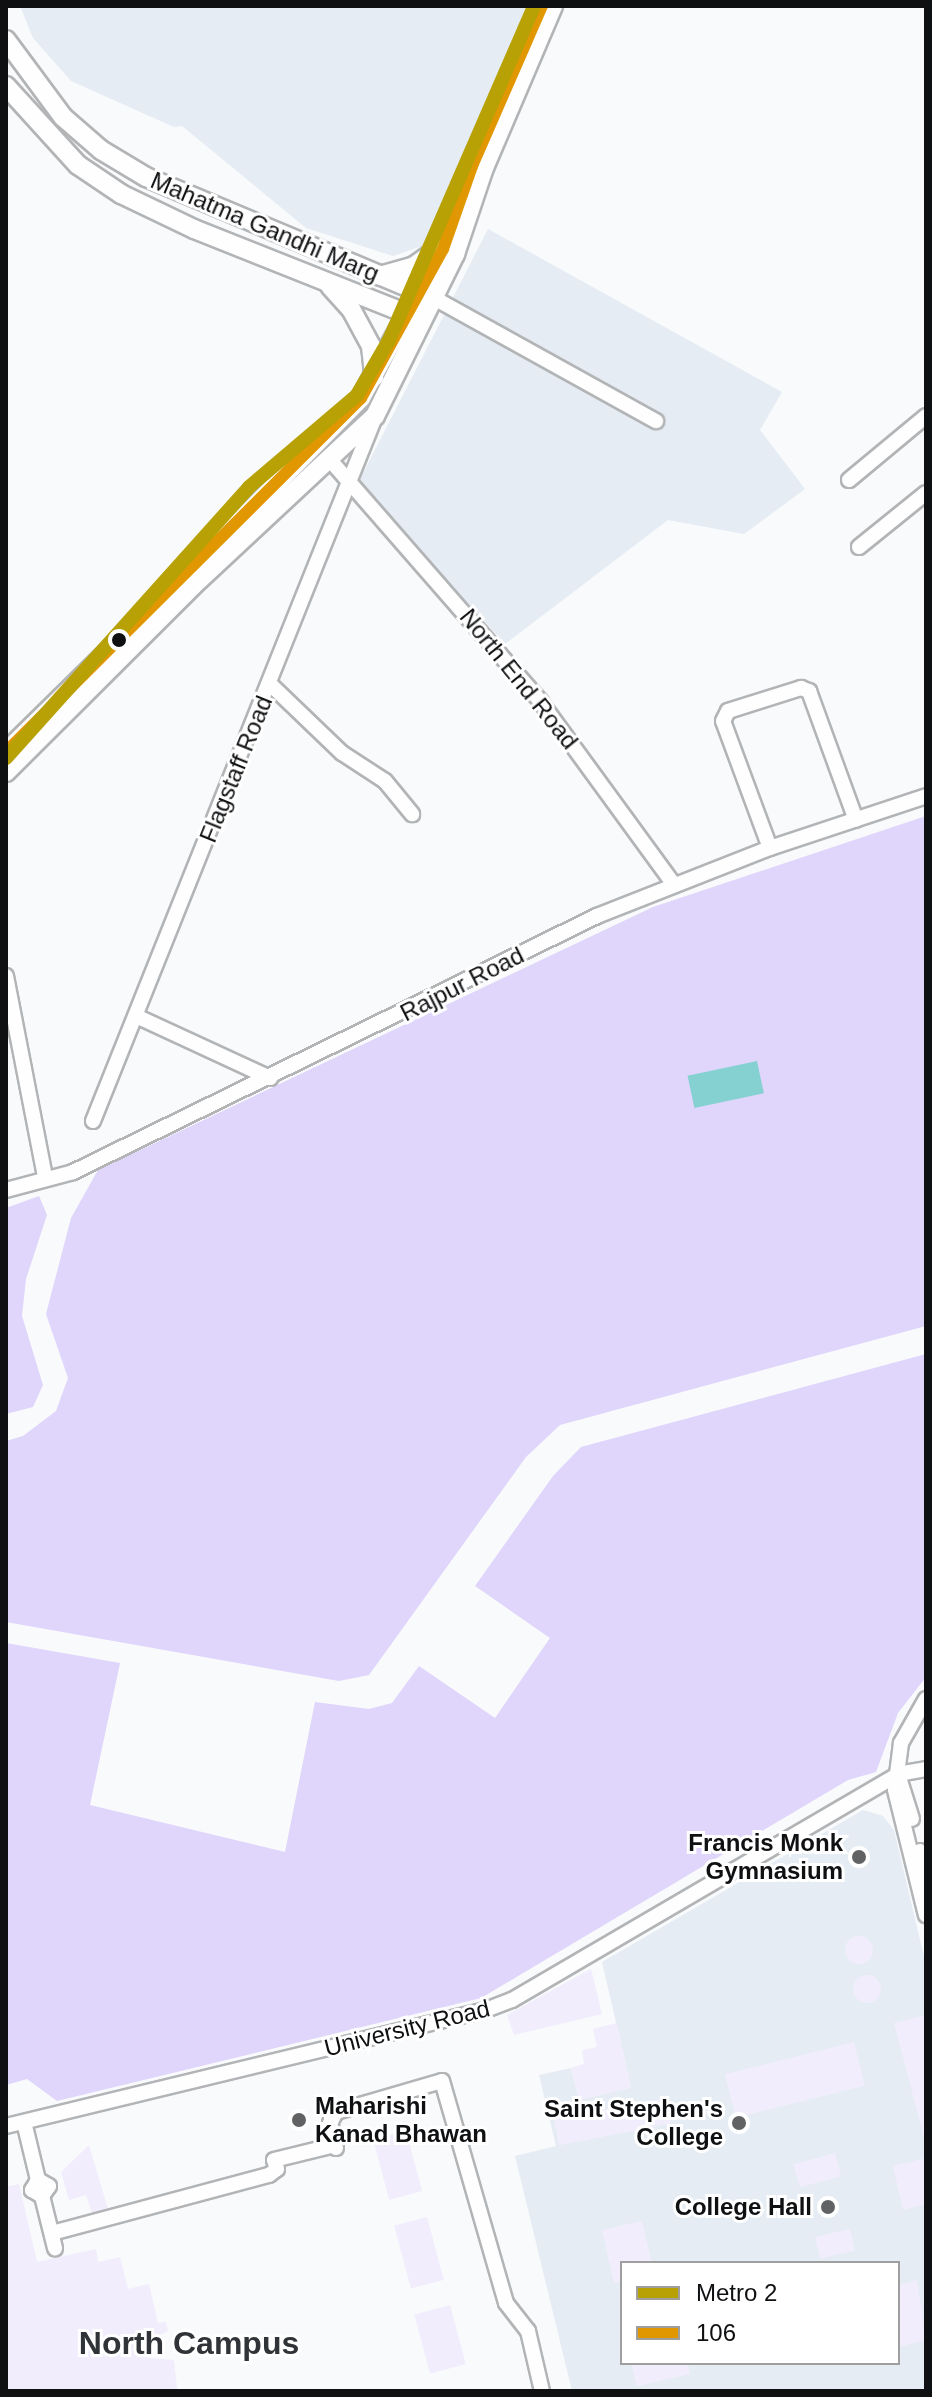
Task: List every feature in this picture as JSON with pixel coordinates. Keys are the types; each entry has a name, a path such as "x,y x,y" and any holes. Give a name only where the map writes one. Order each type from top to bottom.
{"main road":[{"path":"428,296 472,166 542,6"},
{"path":"6,772 200,579 375,416 553,6"},
{"name":"Mahatma Gandhi Marg","path":"6,40 63,117 112,157 197,202 428,296"},
{"name":"Mahatma Gandhi Marg","path":"6,86 49,138 121,194 417,317"},
{"path":"380,276 414,266 445,244"},
{"path":"325,281 351,309 371,346 374,377"},
{"path":"6,752 299,465 361,398 417,317"}],"street":[{"path":"428,296 656,421"},
{"name":"Flagstaff Road","path":"93,1121 352,483 375,416"},
{"path":"849,480 926,416"},
{"name":"North End Road","path":"330,460 540,701 674,885"},
{"path":"859,547 926,493"},
{"path":"270,684 342,753 385,781 412,814"},
{"path":"770,848 723,721 728,711 801,688 809,691 856,820"},
{"name":"Rajpur Road","path":"6,1190 45,1177 73,1172 597,916 770,848 926,796"},
{"path":"6,976 45,1177"},
{"path":"136,1016 270,1078"},
{"path":"926,1699 901,1743 895,1790 926,1915"},
{"path":"898,1774 926,1769"},
{"path":"898,1774 926,1874"},
{"name":"University Road","path":"6,2126 504,2003 898,1774"},
{"path":"24,2122 38,2180 32,2190 42,2196 54,2241 269,2175 277,2169 274,2160 336,2146 330,2123 336,2112 442,2081 506,2303 528,2331 538,2390"}],"shaded area":[{"path":"20,6 529,6 440,240 393,256 306,228 182,126 174,127 71,81 33,38"},
{"path":"488,229 782,392 760,430 805,489 744,534 668,520 505,644 358,483"},
{"path":"926,816 926,1326 560,1425 526,1457 369,1675 339,1681 6,1622 6,1441 23,1436 56,1411 68,1378 46,1314 71,1218 98,1170 653,907"},
{"path":"39,1196 47,1215 26,1279 22,1316 43,1385 33,1407 6,1414 6,1208"},
{"path":"926,1354 926,1677 898,1713 876,1772 848,1780 481,1998 57,2101 27,2079 6,2085 6,1643 120,1663 90,1805 285,1852 315,1702 369,1709 392,1703 419,1666 495,1718 550,1638 475,1586 553,1476 581,1447"},
{"name":"Saint Stephen's College","path":"863,1810 883,1816 894,1830 926,1965 926,2391 572,2391 515,2156 556,2146 539,2075 571,2068 579,2100 631,2087 602,1962"},
{"path":"859,1936 869,1940 873,1950 869,1960 859,1964 849,1960 845,1950 849,1940"},
{"path":"591,1969 602,2014 514,2035 507,2015"},
{"path":"867,1975 877,1979 881,1989 877,1999 867,2003 857,1999 853,1989 857,1979"},
{"path":"926,2015 926,2141 925,2141 894,2023"},
{"path":"617,2023 631,2088 579,2100 571,2068 584,2064 582,2050 597,2047 593,2029"},
{"path":"854,2042 865,2086 736,2118 725,2074"},
{"path":"666,2098 671,2124 559,2145 554,2120"},
{"path":"406,2131 422,2191 389,2200 373,2140"},
{"path":"89,2145 108,2209 92,2213 86,2195 69,2200 61,2172"},
{"path":"835,2153 841,2176 800,2187 793,2164"},
{"path":"926,2158 926,2204 903,2210 893,2166"},
{"path":"19,2184 37,2262 96,2249 98,2262 120,2257 128,2289 149,2284 158,2323 166,2322 168,2331 145,2343 148,2358 174,2360 177,2389 190,2391 6,2391 6,2187"},
{"path":"427,2217 444,2280 411,2289 394,2226"},
{"path":"642,2221 652,2261 620,2261 620,2282 614,2283 602,2230"},
{"path":"850,2229 855,2250 820,2259 815,2237"},
{"path":"917,2280 926,2340 900,2346 900,2284"},
{"path":"450,2305 466,2364 430,2373 414,2315"},
{"path":"632,2365 688,2365 690,2374 637,2386"}],"water":[{"path":"757,1061 764,1093 694,1108 688,1076"}],"metro line":[{"name":"2","path":"6,758 249,487 357,395 389,340 534,6"}],"transit line":[{"name":"106","path":"6,752 361,398 443,249 472,166 542,6"}],"place":[{"name":"Francis Monk Gymnasium","path":"859,1857"},
{"name":"Maharishi Kanad Bhawan","path":"299,2120"},
{"name":"Saint Stephen's College","path":"739,2123"},
{"name":"College Hall","path":"828,2207"}],"district":[{"name":"North Campus","path":"189,2343"}]}
